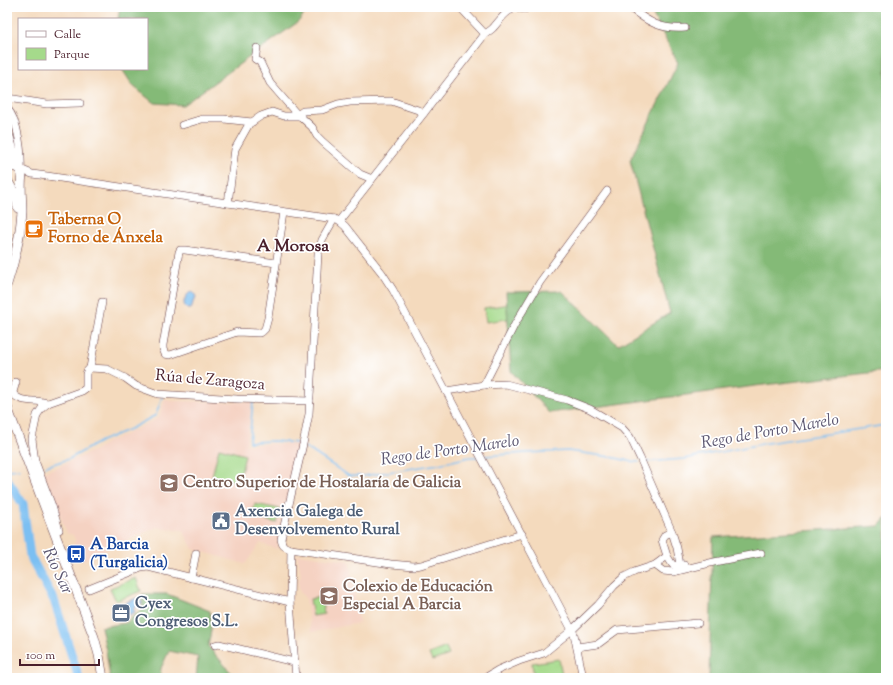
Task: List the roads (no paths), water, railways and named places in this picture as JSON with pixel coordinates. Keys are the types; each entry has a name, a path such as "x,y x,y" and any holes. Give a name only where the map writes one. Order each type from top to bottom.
{"main road":[{"path":"7,130 18,173 22,210 18,246 10,262 7,284"},
{"path":"7,181 14,183 18,182 18,173"},
{"path":"7,181 16,198 20,230"},
{"path":"7,407 58,530 98,635 103,658 103,678"},
{"path":"16,429 25,458 95,642 103,678"}],"street":[{"path":"460,7 485,34"},
{"path":"522,534 414,566 285,548 280,539 307,426 310,401 318,254 322,240 336,220 372,179 424,114 485,34 493,29 500,18 513,8 525,9 526,7"},
{"path":"629,7 656,24 667,28 685,28"},
{"path":"258,48 256,59 260,62 270,82 295,112 312,127 317,136 323,142 360,174 372,179"},
{"path":"7,98 47,104 80,103"},
{"path":"300,116 300,113 303,111 322,110 338,104 350,102 384,101 391,101 418,110 424,114"},
{"path":"7,108 13,118 19,140 21,154 18,173 336,220 348,228 388,282 572,630 576,638 582,678"},
{"path":"228,203 235,149 249,124 261,116 272,112 284,116 300,116"},
{"path":"182,125 202,119 224,119 252,122"},
{"path":"484,385 515,324 540,282 607,191"},
{"path":"276,263 180,250 163,345 164,352 167,355 170,355 237,332 262,332 266,327 284,212"},
{"path":"58,530 52,506 35,461 32,440 35,423 38,413 48,403 85,390 86,374 90,368 102,302"},
{"name":"Rúa de Zaragoza","path":"90,368 108,369 136,386 158,394 238,399 310,401"},
{"path":"14,395 16,382"},
{"path":"446,391 484,385 506,384 567,400 590,409 622,428 630,437 672,532 680,565"},
{"path":"7,387 19,399 48,403"},
{"path":"24,446 28,446 32,440"},
{"path":"672,532 665,535 662,540 667,556 672,564 675,566 714,562"},
{"path":"291,549 290,602 296,678"},
{"path":"191,578 196,553"},
{"path":"655,566 663,571 673,572 761,553"},
{"path":"485,678 512,664 544,653 598,606 614,586 624,577 640,570 655,566 667,556"},
{"path":"89,588 141,568 148,567 290,602"},
{"path":"577,647 598,644 617,630 698,623"},
{"path":"215,645 219,644 294,662"}],"water":[{"path":"190,292 194,293 196,297 191,309 187,309 184,305 184,300"},
{"path":"139,597 142,604 133,608 135,612 129,615 125,603"}],"waterway":[{"name":"Rego de Porto Marelo","path":"46,466 69,459 101,441 130,429 156,415 162,397"},
{"name":"Rego de Porto Marelo","path":"253,402 249,442 274,441 300,444"},
{"name":"Rego de Porto Marelo","path":"645,462 684,459 767,443 886,425"},
{"name":"Rego de Porto Marelo","path":"305,447 349,476 363,476 439,464 470,457 478,457"},
{"name":"Rego de Porto Marelo","path":"484,456 568,451 639,462"},
{"name":"Rego de Porto Marelo","path":"7,470 20,469"},
{"name":"Río Sar","path":"7,480 23,504 30,556 54,600 79,678"}],"place":[{"name":"Taberna O Forno de Ánxela","path":"34,229"},
{"name":"Centro Superior de Hostalaría de Galicia","path":"169,483"},
{"name":"Axencia Galega de Desenvolvemento Rural","path":"221,521"},
{"name":"A Barcia (Turgalicia)","path":"76,554"},
{"name":"Colexio de Educación Especial A Barcia","path":"329,596"},
{"name":"Cyex Congresos S.L.","path":"121,613"}],"district":[{"name":"A Morosa","path":"293,247"}]}
